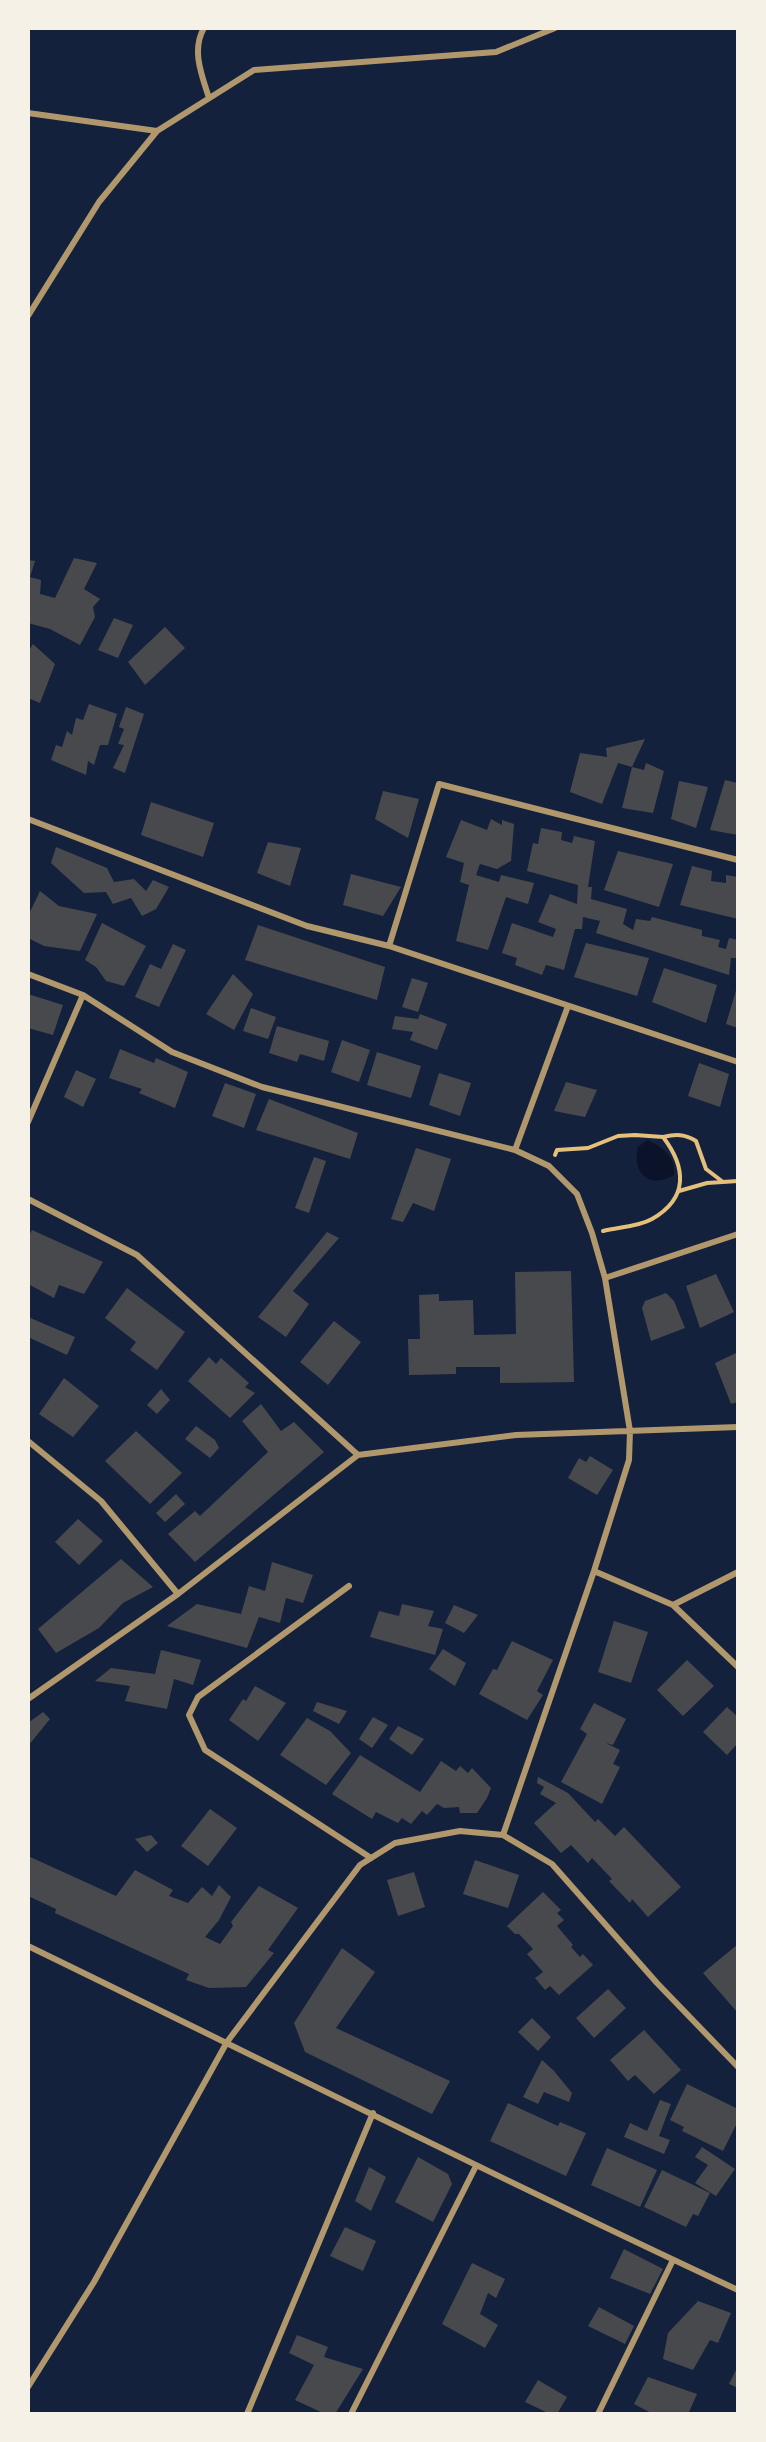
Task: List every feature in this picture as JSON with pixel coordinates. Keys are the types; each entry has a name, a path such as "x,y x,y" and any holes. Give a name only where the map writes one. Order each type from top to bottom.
{"street":[{"path":"204,28 197,63 209,98"},
{"path":"28,316 32,306 99,202 157,130 254,70 496,52 555,28"},
{"path":"28,113 157,130"},
{"path":"389,946 440,784 738,860"},
{"path":"28,819 307,926 389,946 738,1062"},
{"path":"28,974 83,995 172,1052 262,1087 515,1150 549,1166 577,1194 592,1233 605,1278 630,1431 629,1460 594,1571 503,1835"},
{"path":"28,1122 83,995"},
{"path":"515,1150 568,1006"},
{"path":"28,1199 137,1255 358,1455"},
{"path":"605,1278 738,1234"},
{"path":"28,1699 178,1594 358,1455 516,1435 738,1427"},
{"path":"28,1441 101,1501 178,1594"},
{"path":"594,1571 673,1605 738,1668"},
{"path":"673,1605 738,1572"},
{"path":"349,1586 198,1697 189,1715 205,1750 371,1858"},
{"path":"28,2387 94,2282 227,2042 360,1865 395,1843 460,1831 503,1835 552,1864 657,1983 738,2067"},
{"path":"28,1946 476,2166 738,2290"},
{"path":"248,2414 373,2114"},
{"path":"351,2414 476,2166"},
{"path":"598,2414 673,2260"}],"path":[{"path":"549,1166 557,1150 588,1148 618,1136 663,1137 675,1134 688,1136 696,1141 706,1169 723,1182"},
{"path":"592,1233 652,1219 669,1205 679,1191 681,1174 675,1152 663,1137"},
{"path":"679,1191 707,1183 738,1181"}],"water":[{"path":"647,1140 658,1145 667,1153 673,1163 674,1175 657,1181 650,1180 640,1171 637,1164 638,1147"}],"building":[{"path":"74,558 97,563 84,589 100,599 93,607 95,617 80,645 50,629 28,623 28,560 35,561 30,577 41,580 40,594 55,598"},
{"path":"114,618 133,625 118,658 98,650"},
{"path":"165,627 185,648 145,685 128,662"},
{"path":"33,644 55,664 40,703 28,698 28,652"},
{"path":"89,704 117,714 108,745 100,745 94,765 88,761 86,775 51,760 56,745 62,747 67,731 72,735 76,718 83,720"},
{"path":"126,707 144,714 125,773 113,768 124,745 118,744 124,729 119,727"},
{"path":"645,739 632,767 618,763 602,804 570,792 580,753 607,757 606,748"},
{"path":"646,763 664,771 653,813 622,808 632,767 644,770"},
{"path":"725,780 738,783 738,835 710,830"},
{"path":"679,781 708,787 696,828 671,819"},
{"path":"383,791 419,799 408,838 375,819"},
{"path":"151,802 214,823 203,857 141,835"},
{"path":"491,819 502,825 502,820 514,824 511,861 497,869 480,864 476,875 499,882 501,875 534,883 528,904 506,897 488,950 456,941 469,885 460,882 464,863 446,857 461,820 487,830"},
{"path":"541,828 562,832 561,840 572,843 574,836 595,841 588,887 592,887 591,899 627,909 623,924 633,930 636,919 650,921 652,917 702,930 702,936 720,940 718,947 726,949 729,938 738,940 738,958 731,958 729,975 596,933 600,921 583,917 582,929 575,929 564,970 546,965 542,975 515,965 517,958 502,953 512,923 553,937 556,929 538,922 550,894 577,904 578,885 527,871 533,843 538,844"},
{"path":"268,842 301,848 290,886 257,873"},
{"path":"56,847 107,868 114,882 134,879 146,891 153,880 169,887 156,909 142,916 131,898 113,904 106,892 84,893 51,863"},
{"path":"618,851 673,864 659,907 604,890"},
{"path":"692,866 712,871 711,881 726,883 726,875 738,877 738,919 680,905"},
{"path":"351,874 401,887 383,916 343,905"},
{"path":"40,891 59,906 97,914 80,951 44,946 28,938 28,916"},
{"path":"102,923 146,946 124,986 106,981 96,967 85,960"},
{"path":"258,925 385,967 377,1000 245,960"},
{"path":"586,943 649,958 637,996 574,977"},
{"path":"173,944 186,950 159,1007 135,997 150,964 161,969"},
{"path":"664,968 717,985 706,1023 652,1002"},
{"path":"233,974 253,994 234,1030 206,1014"},
{"path":"412,978 428,983 418,1012 402,1007"},
{"path":"738,987 738,1028 726,1024"},
{"path":"28,994 63,1005 53,1035 28,1028"},
{"path":"251,1008 276,1017 268,1039 243,1031"},
{"path":"420,1014 447,1024 437,1050 410,1040 413,1032 392,1029 395,1016 418,1019"},
{"path":"277,1026 329,1041 324,1061 300,1054 297,1062 269,1053"},
{"path":"342,1040 370,1050 359,1082 331,1072"},
{"path":"120,1049 154,1063 156,1058 188,1072 175,1108 139,1093 142,1089 109,1078"},
{"path":"377,1052 421,1066 411,1098 367,1085"},
{"path":"699,1063 729,1074 720,1107 688,1096"},
{"path":"76,1070 96,1079 83,1107 64,1097"},
{"path":"439,1073 471,1083 460,1116 429,1105"},
{"path":"566,1082 597,1090 585,1117 554,1111"},
{"path":"225,1083 256,1094 244,1128 212,1116"},
{"path":"269,1099 358,1133 350,1159 256,1130"},
{"path":"416,1148 451,1159 434,1211 413,1203 403,1222 391,1219"},
{"path":"314,1157 326,1161 309,1213 295,1208"},
{"path":"32,1230 103,1262 84,1294 59,1285 54,1298 28,1284 28,1237"},
{"path":"327,1232 339,1238 293,1291 309,1304 286,1337 258,1317"},
{"path":"571,1271 574,1382 500,1383 500,1367 456,1367 456,1374 409,1375 408,1339 420,1339 419,1295 439,1294 439,1301 473,1300 474,1335 516,1334 515,1272"},
{"path":"716,1274 734,1312 700,1328 686,1286"},
{"path":"127,1288 185,1332 157,1370 130,1350 136,1342 105,1318"},
{"path":"666,1293 674,1301 685,1328 651,1341 642,1308 645,1301"},
{"path":"28,1317 75,1337 67,1355 28,1337"},
{"path":"334,1321 361,1342 328,1385 300,1362"},
{"path":"738,1352 738,1402 731,1404 715,1363"},
{"path":"209,1357 216,1364 221,1358 249,1383 245,1387 255,1393 230,1418 188,1381"},
{"path":"64,1378 99,1406 73,1437 39,1414"},
{"path":"161,1389 170,1400 157,1414 147,1405"},
{"path":"261,1404 281,1431 294,1422 324,1452 195,1562 168,1534 195,1511 200,1516 268,1452 242,1421"},
{"path":"196,1426 215,1440 219,1448 210,1458 185,1439"},
{"path":"136,1431 182,1473 150,1504 105,1461"},
{"path":"590,1456 613,1470 597,1495 568,1478 579,1458 586,1462"},
{"path":"176,1494 185,1504 165,1522 156,1513"},
{"path":"78,1519 103,1541 79,1565 55,1542"},
{"path":"121,1559 153,1587 123,1603 99,1628 56,1653 38,1629"},
{"path":"272,1562 313,1575 303,1603 286,1598 280,1623 259,1617 247,1648 167,1626 197,1604 241,1614 249,1586 265,1591"},
{"path":"402,1604 434,1611 428,1626 443,1629 435,1655 370,1637 379,1611 399,1616"},
{"path":"454,1605 478,1615 464,1633 445,1623"},
{"path":"614,1621 648,1632 631,1683 598,1672"},
{"path":"512,1641 553,1660 537,1691 543,1695 527,1720 479,1694 493,1669 497,1670"},
{"path":"443,1649 466,1663 455,1686 429,1669"},
{"path":"161,1650 201,1660 193,1685 174,1679 167,1709 125,1701 130,1686 95,1681 111,1668 155,1674"},
{"path":"687,1660 714,1686 683,1716 657,1690"},
{"path":"255,1686 286,1703 258,1741 229,1720 243,1699 246,1701"},
{"path":"317,1702 347,1711 339,1724 313,1711"},
{"path":"594,1703 626,1719 613,1745 606,1743 620,1750 613,1764 620,1767 602,1804 561,1782 587,1734 580,1729"},
{"path":"727,1707 738,1717 738,1743 727,1755 703,1732"},
{"path":"43,1712 50,1719 28,1746 28,1723"},
{"path":"373,1717 388,1725 372,1748 359,1739"},
{"path":"307,1718 330,1731 351,1753 326,1785 280,1755"},
{"path":"398,1726 424,1739 412,1755 389,1739"},
{"path":"360,1755 420,1792 441,1761 456,1771 460,1766 468,1773 472,1768 491,1788 477,1813 460,1813 459,1807 444,1808 437,1804 427,1815 422,1811 411,1824 402,1818 398,1823 376,1812 372,1819 332,1794"},
{"path":"538,1777 568,1793 595,1822 598,1819 615,1836 624,1827 681,1887 648,1917 632,1899 630,1903 609,1881 612,1879 592,1858 588,1863 571,1845 561,1853 534,1823 556,1803 540,1794 544,1787 537,1783"},
{"path":"210,1809 237,1828 208,1866 181,1846"},
{"path":"151,1835 158,1843 147,1852 135,1839"},
{"path":"28,1856 116,1896 135,1870 173,1890 169,1896 188,1903 202,1887 212,1896 219,1885 231,1897 219,1920 205,1937 220,1944 233,1926 231,1922 259,1886 298,1908 268,1950 274,1953 246,1987 209,1988 186,1980 189,1974 55,1913 56,1909 28,1896"},
{"path":"475,1860 519,1875 508,1908 463,1894"},
{"path":"414,1872 425,1907 398,1916 387,1880"},
{"path":"543,1892 561,1910 557,1913 564,1920 557,1926 573,1945 571,1947 580,1957 583,1954 593,1965 559,1995 550,1986 545,1990 535,1978 543,1972 527,1954 533,1949 519,1934 515,1934 507,1926"},
{"path":"738,1944 738,2013 703,1973"},
{"path":"342,1948 375,1972 336,2028 450,2081 432,2114 305,2052 294,2023"},
{"path":"608,1989 626,2008 594,2038 576,2018"},
{"path":"532,2018 551,2037 538,2051 518,2032"},
{"path":"644,2030 681,2070 654,2094 635,2075 628,2081 610,2060"},
{"path":"542,2060 572,2093 569,2102 544,2092 538,2104 523,2097"},
{"path":"687,2084 738,2109 738,2121 723,2151 682,2131 684,2127 670,2120"},
{"path":"660,2100 671,2104 659,2136 670,2140 664,2154 624,2137 630,2123 647,2131"},
{"path":"508,2103 558,2126 560,2122 586,2133 566,2176 490,2141"},
{"path":"702,2147 735,2169 716,2196 695,2183 708,2165 695,2157"},
{"path":"607,2148 657,2170 640,2207 591,2185"},
{"path":"418,2157 448,2174 452,2184 433,2222 395,2202"},
{"path":"369,2167 386,2177 371,2211 355,2201"},
{"path":"662,2170 710,2193 698,2216 693,2214 686,2227 644,2207"},
{"path":"345,2227 376,2241 363,2271 330,2256"},
{"path":"624,2249 663,2269 650,2294 610,2278"},
{"path":"472,2263 505,2279 496,2298 488,2293 480,2314 498,2325 485,2348 442,2324"},
{"path":"698,2301 731,2313 718,2343 710,2340 693,2370 663,2359 668,2333"},
{"path":"599,2307 634,2326 625,2344 588,2326"},
{"path":"297,2335 328,2347 324,2357 363,2369 335,2414 325,2414 295,2400 314,2365 289,2353"},
{"path":"738,2366 738,2388 729,2384"},
{"path":"648,2377 697,2394 688,2414 653,2414 634,2404"},
{"path":"538,2380 567,2397 557,2414 550,2414 525,2402"}]}
